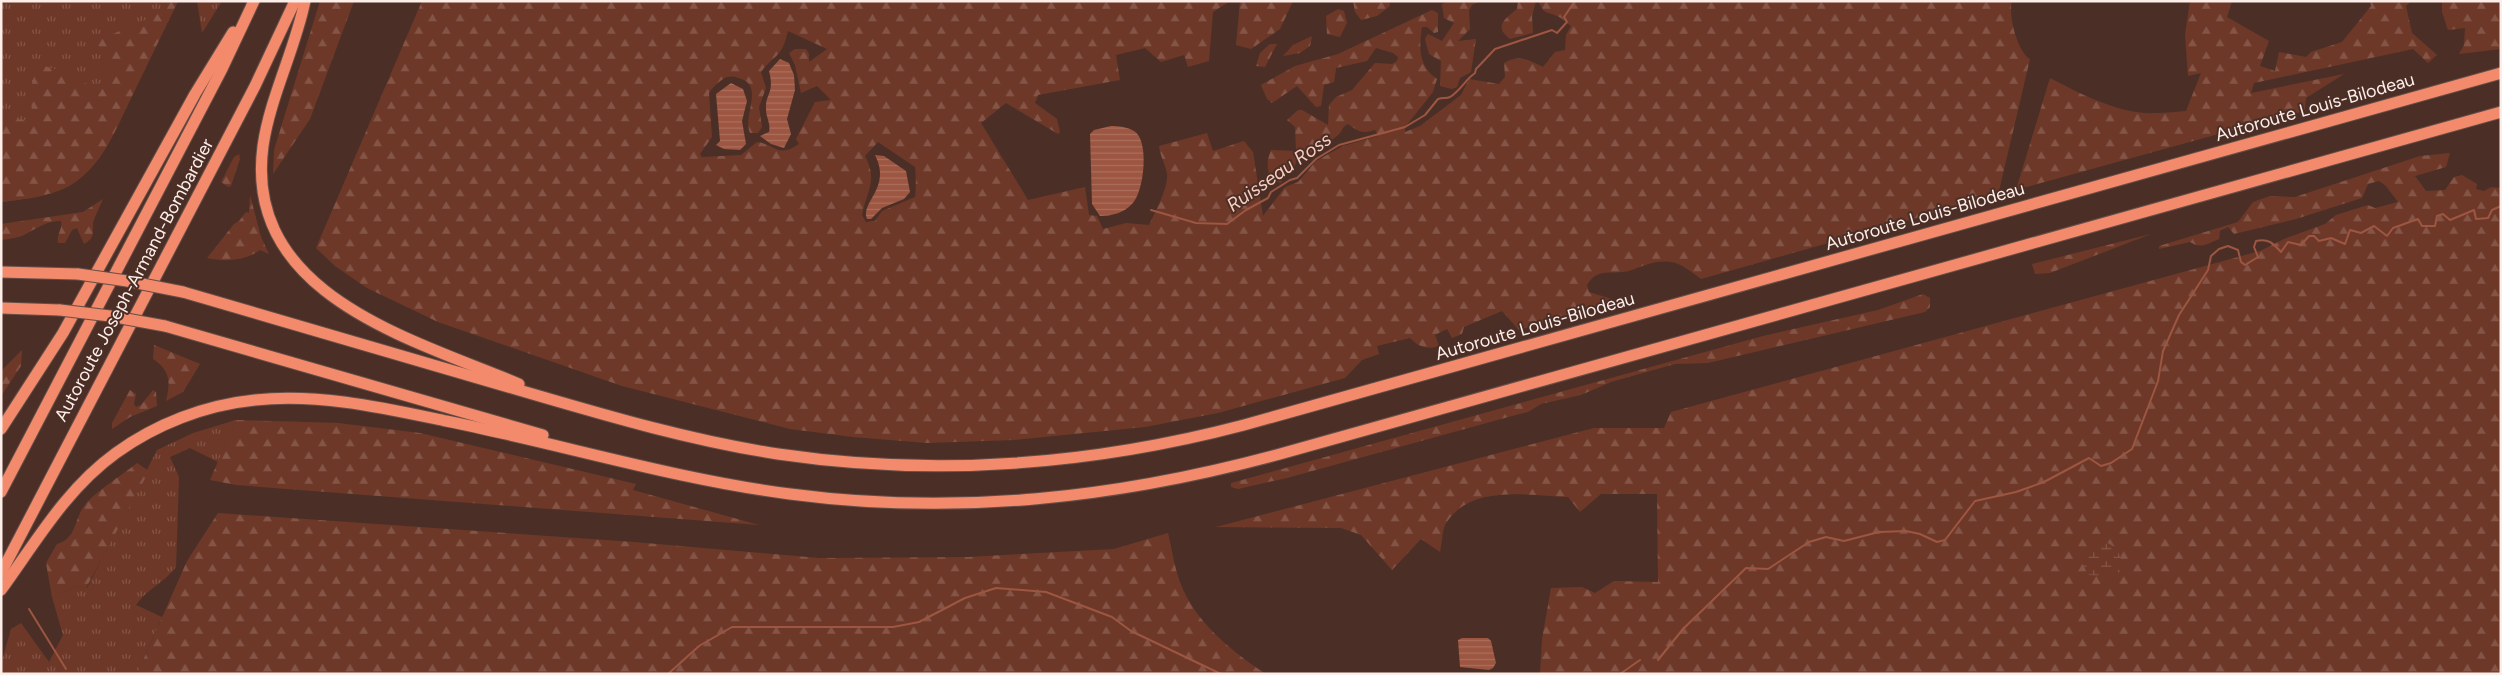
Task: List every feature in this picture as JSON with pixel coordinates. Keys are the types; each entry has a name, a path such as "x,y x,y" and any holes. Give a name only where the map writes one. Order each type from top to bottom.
{"highway":[{"path":"1,429 63,333 194,94 253,1"},
{"name":"Autoroute Joseph-Armand-Bombardier","path":"1,492 216,81 253,1"},
{"name":"Autoroute Joseph-Armand-Bombardier","path":"1,573 256,86 295,1"},
{"path":"304,1 269,119 262,159 262,184 268,211 285,250 299,268 321,289 371,320 564,403"},
{"name":"Autoroute Louis-Bilodeau","path":"564,403 705,441 764,452 844,462 921,466 998,465 1080,458 1138,449 1206,435 1270,418 2501,73"},
{"path":"1,590 58,510 86,478 109,458 164,425 197,412 232,403 283,398 358,404 460,424 711,481 779,492 906,503 1030,500 1084,495 1167,482 1297,450 2501,112"},
{"path":"1,272 78,274 183,292 564,403"},
{"path":"1,308 60,310 116,316 165,326 648,466"}],"green space":[{"path":"1,1 178,1 116,129 103,152 88,172 61,190 21,200 1,202"},
{"path":"165,1 178,1 116,129 103,152 88,172 61,190 21,200 1,202 1,115 13,119 28,120 32,111 30,92 37,64 69,73 90,86 103,85 109,76 97,41 165,11"},
{"path":"197,1 222,1 202,33"},
{"path":"320,1 354,1 310,119 273,174 274,150"},
{"path":"422,1 1230,1 1213,12 1209,61 1188,67 1184,55 1161,62 1145,48 1116,55 1120,80 1038,95 1035,103 1057,119 1060,132 1058,134 1006,103 981,123 1028,200 1085,187 1089,215 1097,216 1103,229 1126,223 1149,225 1161,199 1167,178 1159,146 1207,133 1213,151 1244,141 1253,152 1263,216 1285,187 1298,182 1316,161 1343,146 1378,136 1375,130 1361,132 1348,124 1344,126 1338,135 1324,145 1309,154 1298,156 1294,168 1287,170 1281,183 1271,180 1268,158 1271,150 1296,151 1295,127 1287,120 1298,110 1302,110 1328,125 1329,105 1336,97 1352,90 1375,63 1392,64 1397,61 1398,57 1393,53 1376,48 1367,61 1336,68 1334,82 1324,85 1321,106 1316,107 1297,86 1272,103 1267,99 1261,85 1295,66 1338,54 1432,10 1438,13 1438,32 1434,33 1427,27 1422,27 1420,49 1426,68 1437,79 1433,92 1405,127 1405,132 1420,126 1461,95 1469,79 1499,84 1505,77 1504,63 1509,60 1519,58 1543,67 1555,52 1565,50 1566,35 1571,26 1559,17 1544,11 1538,1 2012,1 2011,15 2015,32 2021,49 2030,59 1998,195 1701,279 1679,264 1671,262 1650,264 1629,271 1600,274 1591,279 1587,285 1589,292 1618,301 1519,330 1502,311 1464,327 1462,334 1452,338 1447,329 1435,335 1439,346 1423,347 1410,338 1377,346 1379,354 1362,360 1345,378 1218,413 1145,427 1014,440 927,443 853,437 790,429 622,386 438,322 367,288 335,266 316,248","holes":["788,31 827,49 809,62 809,54 806,49 795,49 789,53 795,65 801,93 817,86 831,100 815,102 796,139 799,144 792,148 781,150 757,142 741,155 702,157 700,154 712,137 709,93 725,78 736,77 746,81 751,87 752,101 748,126 750,133 758,133 762,127 759,107 766,88 761,72 783,47","878,142 915,167 915,197 882,211 875,221 866,222 862,215 870,186 871,172 865,156"]},
{"path":"1240,1 1293,1 1280,29 1251,49 1236,45"},
{"path":"1353,1 1389,1 1390,6 1377,16 1361,20 1355,12"},
{"path":"1449,1 1481,1 1472,5 1469,11 1470,29 1458,41 1476,39 1471,72 1460,78 1457,87 1452,89 1440,86 1441,61 1429,54 1425,39 1428,34 1442,41 1454,23 1444,18 1442,4"},
{"path":"1518,1 1536,1 1532,16 1533,33 1510,39 1502,30 1502,26 1505,19 1517,9"},
{"path":"2190,1 2232,1 2227,17 2269,41 2260,66 2275,71 2279,52 2306,57 2311,52 2342,42 2371,6 2370,1 2411,1 2406,6 2412,33 2437,55 2428,63 2413,49 2254,83 2251,93 2344,74 2306,98 2305,109 2298,113 2278,113 2273,119 2016,190 2050,78 2107,105 2119,108 2149,113 2186,111 2201,73 2188,76 2185,35"},
{"path":"2442,1 2501,1 2501,49 2459,54 2464,45 2465,28 2448,30 2442,12"},
{"path":"1338,9 1344,11 1347,23 1340,37 1327,34 1326,16"},
{"path":"1312,36 1310,46 1300,53 1283,56 1293,45"},
{"path":"1270,44 1277,44 1265,67 1256,66 1260,53"},
{"path":"2450,153 2446,167 2415,176 2426,191 2445,190 2454,177 2462,175 2477,184 2476,189 2484,191 2491,187 2501,188 2501,674 1540,674 1542,639 1551,588 1582,587 1595,593 1614,581 1658,582 1657,494 1601,494 1580,512 1568,497 1518,494 1484,497 1469,503 1456,512 1445,525 1440,552 1421,539 1392,570 1361,535 1341,528 1216,527 1594,428 1664,428 1671,412 2260,251 2284,239 2325,224 2336,215 2368,205 2375,208 2398,202 2386,186 2379,181 2368,184 2362,198 2296,219 2234,234 2228,227 2220,231 2219,239 2204,245 2190,242 2159,249 2159,246 2238,222 2253,202 2270,196 2295,197 2420,156"},
{"path":"239,154 240,159 231,186 228,187 221,182 234,157"},
{"path":"250,195 261,237 269,254 260,250 235,260 207,258 234,224 246,212 249,213"},
{"path":"103,199 93,223 92,237 84,244 77,228 72,230 65,243 58,243 61,221 46,224 22,236 1,240 1,224 83,212"},
{"path":"2151,234 2050,273 2035,274 2032,264"},
{"path":"1923,294 1930,298 1930,307 1925,312 1708,363 1675,364 1611,382 1581,395 1541,404 1528,412 1287,478 1238,489 1231,487 1231,483 1763,336 1878,310"},
{"path":"154,345 200,364 183,392 166,401 168,377 159,363 153,359"},
{"path":"22,350 21,366 1,396 1,371"},
{"path":"130,390 136,394 134,404 136,407 141,405 153,390 156,392 157,406 130,417 112,429 112,423"},
{"path":"236,420 218,462 190,448 170,457 179,477 176,567 136,605 162,617 137,674 1,674 1,664 11,629 21,623 49,662 63,635 52,597 77,586 87,588 157,450 193,433"},
{"path":"236,420 338,423 420,433 636,484 633,490 759,525 236,485 210,480"},
{"path":"137,463 149,471 86,588 77,586 52,597 46,563 57,544 68,538 72,533 81,510 89,500"},
{"path":"218,513 634,542 819,558 968,557 1114,549 1168,533 1180,582 1195,610 1228,646 1266,674 137,674 187,561"},
{"path":"2108,543 2120,555 2120,572 2104,576 2088,575 2081,560 2082,553"}],"shaded area":[{"path":"780,59 789,63 794,75 795,90 787,119 791,134 784,148 771,144 760,136 769,132 766,104 771,84 769,71"},
{"path":"731,83 743,89 747,101 742,121 746,144 740,150 724,149 716,145 720,141 716,94"},
{"path":"1111,126 1129,129 1139,136 1144,155 1144,167 1140,189 1132,204 1125,210 1117,213 1100,216 1092,204 1090,134 1094,130"},
{"path":"875,155 884,156 906,171 910,192 904,199 882,208 871,219 867,219 868,206 880,177"},
{"path":"1462,638 1488,638 1491,641 1496,663 1493,668 1489,670 1460,667 1458,640"}],"waterway":[{"name":"Ruisseau Ross","path":"1151,210 1196,223 1227,224 1246,210 1268,198 1271,192 1290,180 1297,178 1316,159 1339,145 1405,127 1425,115 1438,99 1450,97 1457,91 1495,49 1552,30 1557,33 1567,22 1564,17 1575,1"},
{"path":"1658,660 1683,629 1746,568 1768,569 1809,542 1826,537 1844,541 1879,532 1906,531 1920,534 1937,542 1945,540 1975,501 2016,492 2044,482 2089,458 2101,466 2111,463 2132,449 2158,381 2163,351 2179,315 2208,270 2211,256 2219,249 2228,246 2238,250 2241,262 2245,265 2258,257 2254,247 2256,241 2264,240 2270,242 2281,252 2288,242 2301,245 2309,236 2314,236 2319,241 2331,238 2345,244 2350,230 2361,233 2374,226 2387,236 2393,228 2418,219 2422,226 2435,226 2437,216 2443,214 2450,220 2474,210 2476,219 2488,218 2492,210 2501,206"},
{"path":"668,674 699,646 732,627 893,627 919,622 965,598 996,588 1046,592 1112,617 1131,631 1221,674"},
{"path":"29,609 66,669"},
{"path":"1620,674 1640,660"}]}
